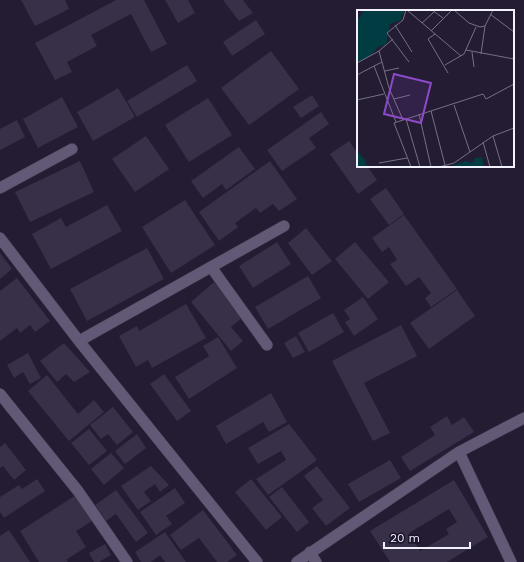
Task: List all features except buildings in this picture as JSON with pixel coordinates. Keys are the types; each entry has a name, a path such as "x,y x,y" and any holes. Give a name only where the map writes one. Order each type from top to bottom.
{"street":[{"path":"0,188 72,149"},
{"path":"79,341 284,226"},
{"path":"0,238 79,341 257,562"},
{"path":"211,267 267,345"},
{"path":"0,394 78,491 127,562"},
{"path":"297,562 313,557 459,452 524,418"},
{"path":"459,452 511,562"}]}
